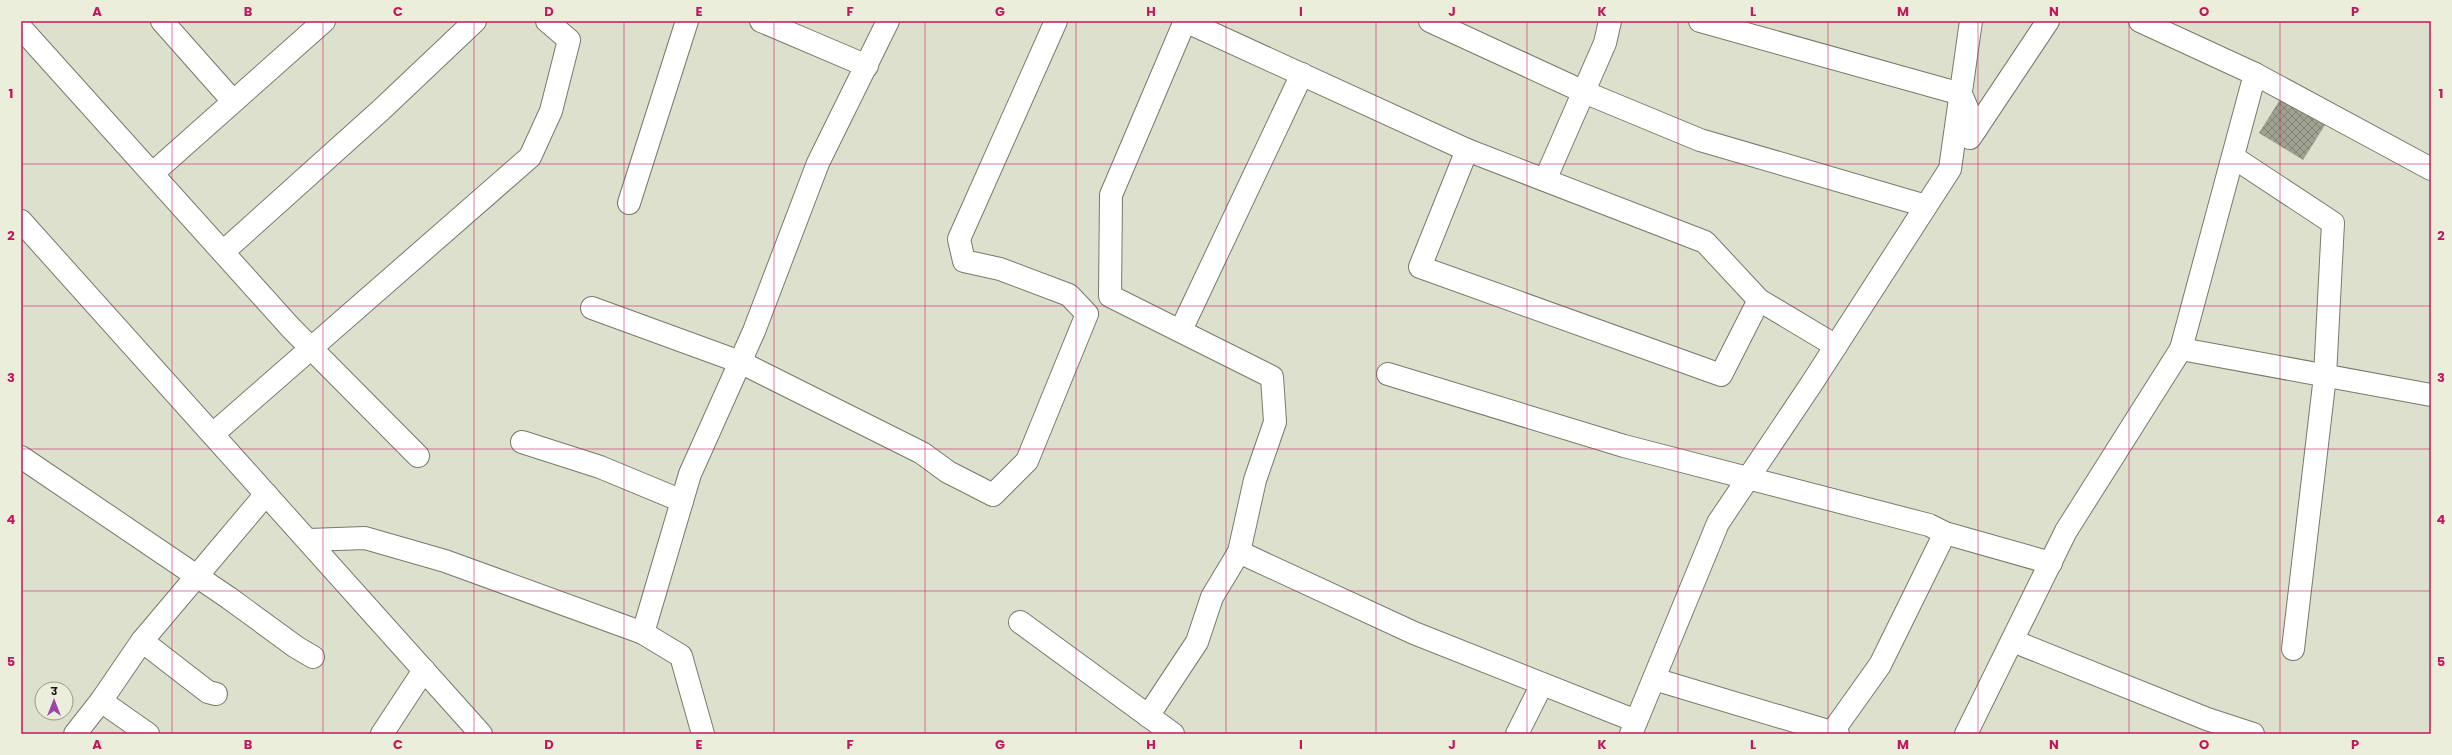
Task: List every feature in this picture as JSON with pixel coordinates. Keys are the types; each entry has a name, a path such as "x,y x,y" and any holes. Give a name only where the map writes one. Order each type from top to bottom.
{"street":[{"path":"153,173 232,100 324,21"},
{"path":"223,252 381,110 475,21"},
{"path":"213,434 530,157 551,112 569,40 547,21"},
{"path":"629,203 687,21"},
{"path":"761,21 867,66"},
{"path":"643,633 690,474 740,362 818,163 888,21"},
{"path":"592,308 740,362 922,453 948,472 993,495 1027,461 1087,314 1069,295 1000,269 964,261 959,239 1056,21"},
{"path":"1148,716 1197,642 1212,597 1239,552 1255,480 1275,422 1272,377 1181,330 1110,296 1111,195 1185,21 1467,150 1705,242 1758,300 1836,346"},
{"path":"1430,21 1584,92 1700,140 1926,206"},
{"path":"1545,180 1605,43 1610,21"},
{"path":"1700,21 1961,94"},
{"path":"1950,169 1972,21"},
{"path":"1239,552 1414,633 1542,684 1634,728 1718,523 1836,346 1976,129 2048,21"},
{"path":"2140,21 2255,74 2431,169"},
{"path":"172,24 232,100"},
{"path":"24,29 310,348 418,456"},
{"path":"1181,330 1302,74"},
{"path":"1966,734 2066,531 2181,349 2255,74"},
{"path":"1961,94 1976,129"},
{"path":"1467,150 1420,267 1721,375 1758,300"},
{"path":"2233,157 2333,223 2325,376 2293,649"},
{"path":"21,221 481,734"},
{"path":"2181,349 2431,395"},
{"path":"1388,374 1624,446 1750,476 1929,525 1945,533 2051,563"},
{"path":"522,442 600,467 682,501"},
{"path":"21,457 229,598 296,647 313,657"},
{"path":"75,734 101,701 142,641 266,494"},
{"path":"1654,679 1836,732 1880,665 1945,533"},
{"path":"308,540 365,538 445,561 643,633 681,656 703,734"},
{"path":"1020,622 1173,734"},
{"path":"142,641 208,692 216,694"},
{"path":"2013,641 2207,719 2253,734"},
{"path":"382,734 424,670"},
{"path":"1516,734 1542,684"},
{"path":"101,701 148,734"}],"building":[{"path":"2281,98 2325,125 2303,160 2259,133"}]}
